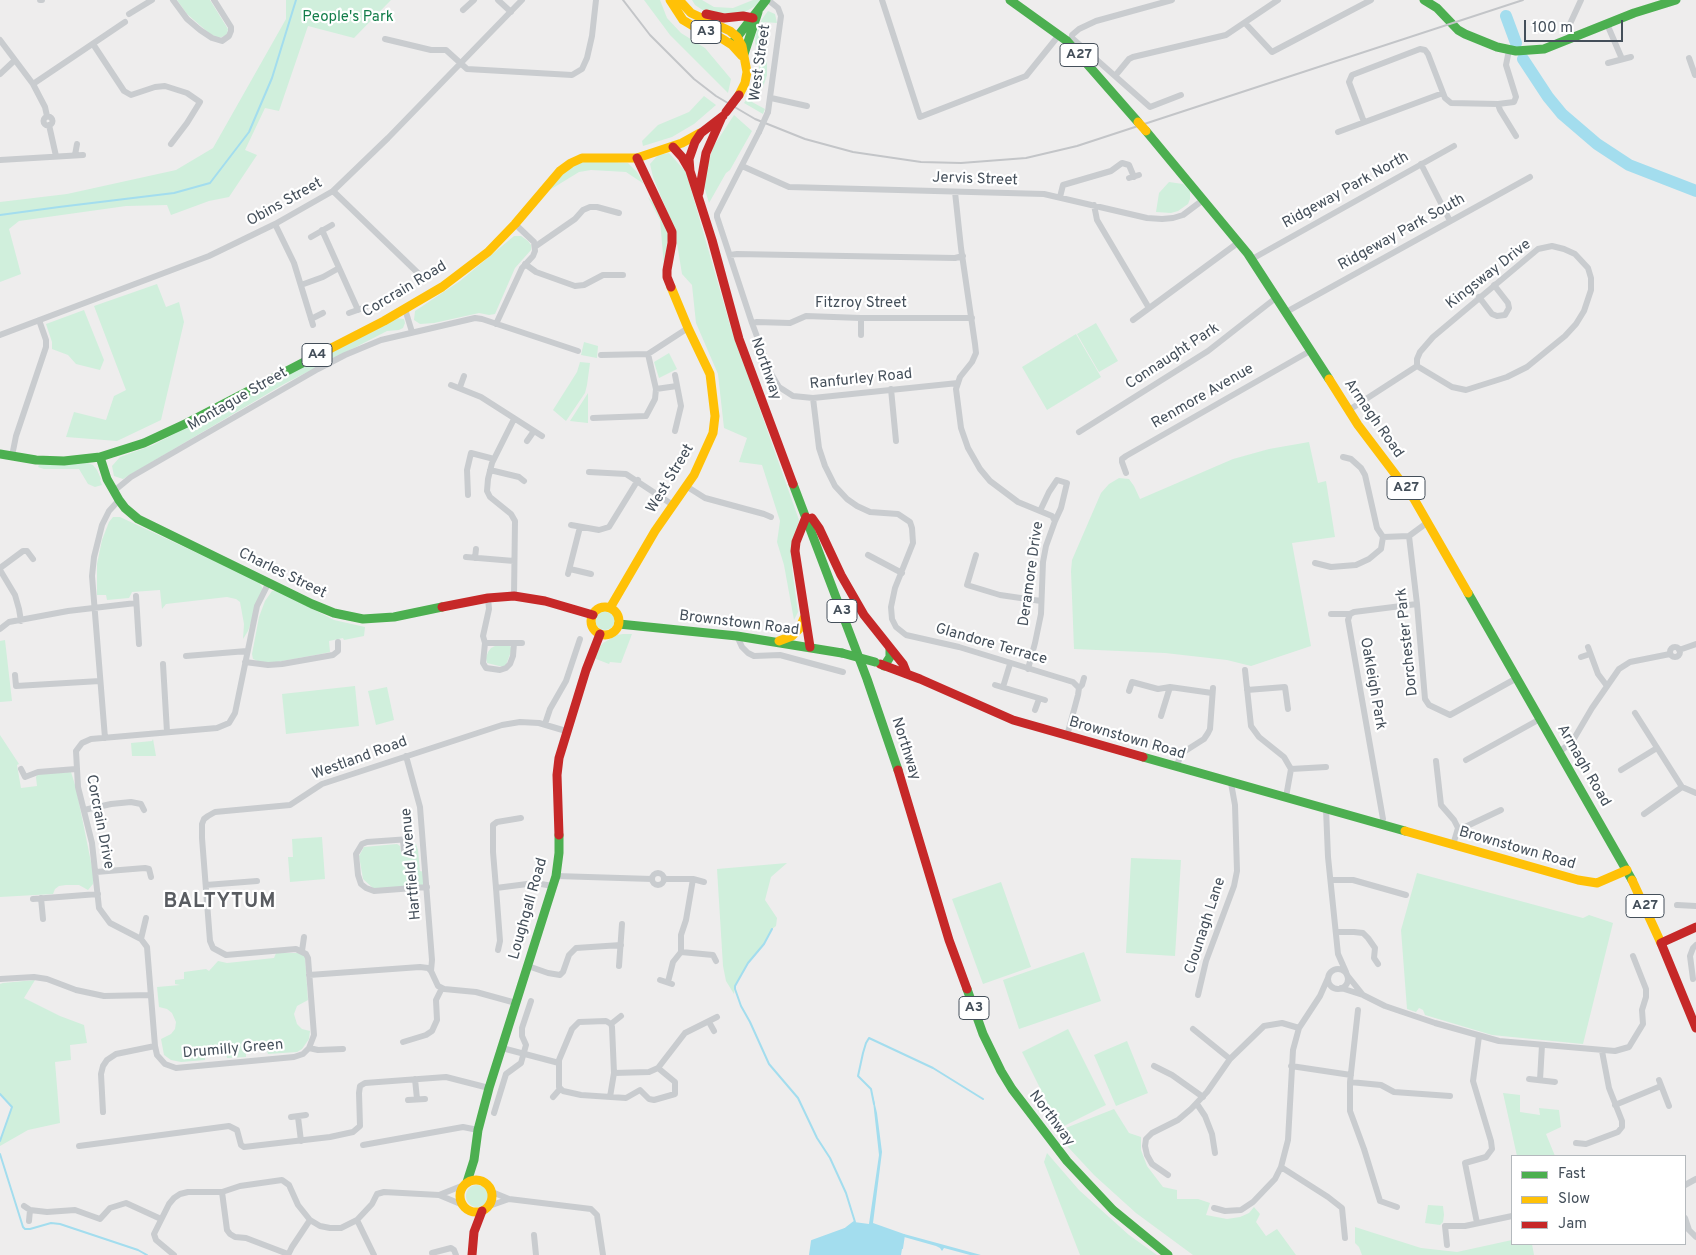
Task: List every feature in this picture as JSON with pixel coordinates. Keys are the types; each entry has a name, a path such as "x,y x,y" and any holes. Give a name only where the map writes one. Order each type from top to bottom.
{"main road":[{"name":"A3","path":"670,0 683,20 721,38 734,41"},
{"name":"A3","path":"679,0 691,13 730,31 743,56"},
{"path":"689,0 701,12 714,17 756,15"},
{"path":"734,41 767,0"},
{"name":"A27","path":"1010,0 1069,40"},
{"path":"1424,0 1436,8 1458,30 1476,40 1513,51 1544,49 1634,13 1676,0"},
{"name":"Northway","path":"699,200 706,153 724,114 745,83 747,72 743,56 753,31 756,15"},
{"name":"Armagh Road","path":"1069,40 1252,259 1349,410 1414,499 1627,870"},
{"name":"Northway","path":"724,114 701,133 695,142 689,159 690,172 712,240 742,347 765,413 873,696 900,777 949,940 983,1034 1012,1089 1066,1161 1118,1215 1168,1255"},
{"name":"Corcrain Road","path":"100,457 144,443 187,423 404,309 442,287 488,252 515,224 560,171 571,163 582,158 637,158 672,147 701,133"},
{"path":"685,141 701,145 706,153"},
{"path":"672,147 682,157 690,172"},
{"name":"West Street","path":"610,608 655,531 694,475 712,433 715,416 710,374 688,328 666,273 672,243 672,232 637,158"},
{"name":"A4","path":"0,454 36,460 64,461 100,457"},
{"name":"Charles Street","path":"100,457 108,479 119,500 133,515 143,522 325,610 363,619 394,617 488,598 514,596 545,600 593,615"},
{"path":"799,500 819,528 841,575 864,615 903,664 908,674"},
{"path":"806,517 795,551 810,647"},
{"path":"610,608 616,613 619,624 612,634 600,634 593,628 593,615 599,609 610,608"},
{"path":"778,641 792,636 800,629 804,618"},
{"name":"Brownstown Road","path":"619,624 778,641 842,653 908,674 1013,720 1578,880 1596,883 1608,880 1627,870"},
{"name":"Loughgall Road","path":"466,1184 474,1160 478,1130 490,1088 556,876 559,854 557,775 559,758 586,670 600,634"},
{"path":"879,664 890,657 890,649"},
{"name":"A27","path":"1627,870 1644,903 1696,1028"},
{"name":"A27","path":"1661,942 1696,927"},
{"name":"Loughgall Road","path":"474,1160 482,1181"},
{"path":"472,1255 474,1232 485,1208 491,1202 492,1192 490,1187 482,1181 472,1180 466,1184 460,1195 474,1232"},
{"path":"465,1206 476,1212 485,1208"}],"street":[{"path":"129,14 152,0"},
{"path":"173,0 187,19 200,30 212,38 222,40 229,36 231,27 214,0"},
{"path":"463,10 474,0"},
{"path":"498,0 511,12"},
{"name":"Obins Street","path":"0,335 209,256 275,224 333,191 461,64 522,0"},
{"path":"385,39 431,50 446,50 467,69 565,76 577,74 584,64 589,50 596,0"},
{"name":"West Street","path":"730,255 717,214 768,112 781,16 778,8 767,0"},
{"path":"882,0 920,117 1026,76 1059,35"},
{"path":"1172,0 1096,21 1079,29 1069,40 1102,65 1150,107 1182,95"},
{"path":"1115,76 1133,56 1226,35 1278,0"},
{"path":"1246,23 1272,52 1371,0"},
{"path":"1571,39 1569,26 1581,0"},
{"path":"33,84 125,22"},
{"path":"1607,24 1622,59"},
{"path":"0,40 33,84 45,107 47,116 52,120 52,123 49,125 56,156"},
{"path":"92,44 124,90 131,95 155,87 165,86 187,93 200,102 185,127 171,144"},
{"path":"1364,122 1349,82 1352,75 1420,49 1425,50 1428,54 1445,98 1450,104 1514,102 1516,98 1506,65 1513,51"},
{"path":"1608,63 1631,56"},
{"path":"1689,58 1694,65 1695,75"},
{"path":"0,74 15,60"},
{"path":"1338,132 1443,93"},
{"path":"771,98 807,106"},
{"path":"1498,104 1515,134 1521,128"},
{"path":"75,155 77,144"},
{"name":"Ridgeway Park North","path":"1252,259 1454,146"},
{"path":"0,160 83,154"},
{"path":"1060,197 1063,185 1110,170 1122,163 1129,165 1134,177"},
{"path":"1421,164 1450,221"},
{"name":"Jervis Street","path":"742,166 789,187 1044,194 1147,218 1168,218 1183,215 1203,200"},
{"name":"Ridgeway Park South","path":"1286,312 1530,177"},
{"path":"333,191 418,273 409,277"},
{"path":"955,192 976,353 958,383"},
{"path":"1094,205 1097,220 1149,308"},
{"path":"496,324 512,288 533,256 536,246 575,219 583,210 590,207 619,213"},
{"path":"275,224 294,263 312,322 323,313"},
{"path":"515,224 536,246"},
{"path":"311,237 332,225"},
{"path":"322,230 358,310"},
{"path":"1133,320 1239,242"},
{"name":"Kingsway Drive","path":"1552,246 1575,254 1588,268 1591,278 1591,290 1584,311 1576,324 1527,367 1507,377 1466,390 1452,387 1417,366 1420,352 1433,337 1494,285 1538,249 1552,246"},
{"path":"752,323 730,255 955,258 963,256"},
{"path":"526,264 536,272 575,286 603,275 623,275"},
{"path":"301,285 324,277 339,268"},
{"path":"1479,298 1492,314 1497,316 1505,315 1509,308 1508,303 1494,285"},
{"name":"Connaught Park","path":"1079,432 1208,351 1276,297"},
{"path":"349,313 366,307"},
{"path":"404,309 412,332"},
{"name":"Fitzroy Street","path":"752,323 790,323 806,316 972,318"},
{"name":"Montague Street","path":"114,491 132,477 318,369 381,340 476,318 578,352"},
{"path":"861,335 862,318"},
{"path":"12,456 16,436 46,348 46,340 39,320"},
{"name":"Ranfurley Road","path":"752,323 773,380 779,388 794,396 812,398 958,383"},
{"path":"601,355 648,354 688,328"},
{"name":"Renmore Avenue","path":"1126,473 1122,458 1310,351"},
{"path":"593,418 646,416 655,399 656,389 648,354"},
{"path":"1349,410 1417,366"},
{"path":"675,375 681,406 675,431"},
{"path":"460,387 464,376"},
{"name":"Deramore Drive","path":"958,383 956,389 961,428 968,448 980,469 995,486 1018,502 1052,516 1055,520 1046,546 1043,562 1040,614 1028,669"},
{"path":"451,385 481,396 542,436"},
{"path":"656,389 677,386"},
{"path":"891,389 896,441"},
{"path":"812,398 819,448 835,486 847,499 857,506 870,512 898,514 910,522 914,535 913,543 902,573 868,555"},
{"path":"514,419 494,459 488,479 487,491 490,497 511,514 515,520 514,596"},
{"path":"528,441 534,431"},
{"path":"468,495 467,470 472,453 494,459"},
{"path":"1315,563 1331,567 1356,565 1369,559 1381,548 1383,537 1377,528 1365,475 1361,468 1351,459 1343,457"},
{"path":"490,470 519,477 524,482"},
{"path":"589,472 626,474 638,480 673,505"},
{"path":"571,525 599,530 609,527 638,480"},
{"path":"1040,511 1057,480 1067,484 1061,508 1055,520"},
{"path":"686,486 705,498 771,517"},
{"path":"106,738 92,576 97,542 104,520 119,500"},
{"path":"1383,537 1409,536 1428,522"},
{"path":"580,527 569,572 591,574"},
{"name":"Dorchester Park","path":"1409,536 1425,699 1429,705 1450,715 1517,678"},
{"path":"475,558 476,548"},
{"path":"21,621 15,595 0,569 23,551 27,551 33,559"},
{"path":"976,555 967,585 1000,596 1041,601"},
{"path":"466,557 514,561"},
{"name":"Glandore Terrace","path":"902,573 895,588 891,607 892,619 896,627 906,635 959,647 1073,682 1079,688"},
{"name":"Corcrain Drive","path":"142,938 110,923 99,908 96,872 78,788 76,751 82,743 91,739 218,728 229,723 235,714 257,606 269,582"},
{"path":"488,598 489,609 483,636 485,643 483,663 486,668 500,670 506,668 510,664 515,649 514,644"},
{"path":"0,629 9,622 136,600 140,644"},
{"path":"1331,614 1350,614 1417,604"},
{"name":"Oakleigh Park","path":"1350,614 1348,620 1382,819 1381,824"},
{"path":"737,636 742,647 754,656 780,655 843,672"},
{"path":"546,724 550,709 566,681 580,639"},
{"path":"245,662 268,665 282,664 333,655 338,651 338,642"},
{"path":"485,643 522,643"},
{"path":"1559,752 1572,742 1619,669 1630,662 1670,654 1677,657 1680,653 1679,650 1696,644"},
{"path":"1588,647 1598,674 1607,686"},
{"path":"186,656 248,651"},
{"path":"1581,657 1590,654"},
{"path":"163,664 167,732"},
{"path":"1003,687 1010,664"},
{"path":"1245,670 1251,726 1259,737 1284,756 1292,769 1286,797"},
{"path":"15,675 16,686 100,681"},
{"path":"1067,736 1079,688 1084,678"},
{"path":"1130,691 1132,682 1158,690 1170,687 1212,690 1210,729 1204,739 1182,753 1176,767"},
{"path":"995,686 1042,700 1035,710"},
{"path":"1161,716 1170,687"},
{"path":"1247,690 1285,687 1288,709"},
{"path":"1635,713 1682,787 1696,793"},
{"path":"1466,760 1540,719"},
{"name":"Westland Road","path":"302,951 296,949 226,955 216,951 210,941 202,824 204,819 215,812 290,805 322,784 502,725 520,722 546,724 566,731"},
{"path":"1621,770 1657,748"},
{"name":"Hartfield Avenue","path":"406,756 420,807 432,960 431,971"},
{"path":"1436,761 1441,805 1454,820 1458,828 1454,845"},
{"path":"1292,769 1326,767"},
{"path":"21,770 25,777 38,772 76,768"},
{"name":"Clounagh Lane","path":"1201,991 1206,961 1234,886 1237,871 1235,805 1231,782"},
{"path":"1644,814 1682,787"},
{"path":"84,810 131,802 141,804 144,810"},
{"path":"1320,996 1348,982 1347,974 1338,954 1326,809"},
{"path":"1458,828 1465,827 1500,810"},
{"path":"498,950 500,941 492,845 493,825 497,822 521,818"},
{"path":"404,852 406,839 367,842 359,847 356,854 361,884 374,891 427,887"},
{"path":"96,872 145,868 150,869 151,877"},
{"path":"556,876 652,879 653,875 659,873 663,875 664,879 704,882"},
{"path":"660,980 670,983 673,962 681,952 681,935 686,920 693,880"},
{"path":"1331,880 1353,880 1406,895"},
{"path":"206,885 257,881"},
{"path":"496,888 535,883 553,886"},
{"path":"33,899 98,894"},
{"path":"41,898 43,919"},
{"path":"1677,905 1696,906"},
{"path":"103,1112 101,1074 103,1066 116,1054 155,1046 148,951 142,938 146,918"},
{"path":"620,966 622,924"},
{"path":"1337,932 1363,933 1375,948 1374,958 1378,964"},
{"path":"304,937 302,951 308,958 314,1035 309,1048 318,1050 342,1049"},
{"path":"528,966 560,975 563,972 569,955 576,948 621,945"},
{"path":"1693,979 1690,956 1696,945"},
{"path":"681,952 713,955 716,961"},
{"path":"1214,1208 1225,1211 1240,1210 1275,1179 1281,1167 1288,1140 1293,1050 1299,1028 1320,996 1338,954"},
{"path":"1328,978 1330,984 1338,988 1363,995 1385,1006 1479,1036 1503,1042 1615,1051 1630,1047 1643,1024 1642,1010 1646,989 1633,956"},
{"path":"309,975 420,967 431,971 435,981 442,988 476,992 516,1003"},
{"path":"1332,971 1341,969 1363,995"},
{"path":"0,979 34,977 47,979 76,990 104,996 151,995"},
{"path":"403,1042 426,1035 432,1031 437,1020 436,1000 442,988"},
{"path":"494,1113 506,1074 521,1063 524,1055 526,1045 521,1033 531,1001"},
{"path":"1358,1010 1350,1078 1350,1111 1380,1201 1397,1207"},
{"path":"611,1024 621,1016"},
{"path":"614,1073 649,1072 658,1068 685,1033 717,1017"},
{"path":"553,1097 560,1089 559,1063 572,1029 578,1022 606,1021 612,1027 614,1073 610,1097"},
{"path":"709,1022 714,1031"},
{"path":"1168,1175 1152,1164 1146,1155 1146,1140 1152,1133 1178,1120 1197,1104 1204,1097 1230,1059 1264,1026 1282,1023 1299,1028"},
{"path":"1193,1030 1230,1059"},
{"path":"1477,1223 1465,1163 1486,1157 1492,1149 1473,1081 1479,1036"},
{"path":"1540,1080 1542,1045"},
{"name":"Drumilly Green","path":"155,1046 160,1060 176,1068 294,1057 304,1054 309,1048"},
{"path":"502,1048 559,1063"},
{"path":"1576,1143 1586,1144 1621,1130 1623,1124 1608,1088 1602,1051"},
{"path":"1154,1066 1172,1075 1204,1097"},
{"path":"1291,1066 1381,1085 1394,1092 1450,1096"},
{"path":"560,1089 581,1095 626,1098 640,1090 649,1099 654,1100 677,1096 675,1082 658,1068"},
{"path":"79,1146 229,1126 237,1130 241,1145 244,1147 347,1134 360,1126 359,1093 360,1086 365,1083 446,1077 490,1088"},
{"path":"415,1079 417,1099"},
{"path":"1530,1079 1555,1082"},
{"path":"1615,1105 1660,1083 1669,1106"},
{"path":"408,1100 425,1099"},
{"path":"1197,1104 1205,1116 1212,1134 1215,1153"},
{"path":"300,1140 295,1117 306,1116"},
{"path":"363,1145 463,1127 478,1130"},
{"path":"1281,1167 1342,1208 1346,1238"},
{"path":"174,1255 154,1237 169,1204 180,1194 188,1192 222,1192 266,1181 285,1181 289,1185 298,1205 310,1220 320,1226 330,1228 341,1228 357,1220 372,1204 378,1194 384,1192 439,1196 465,1206"},
{"path":"439,1196 466,1184"},
{"path":"222,1192 227,1230 230,1234 288,1255 310,1220"},
{"path":"492,1192 509,1199 591,1209 597,1215 603,1255"},
{"path":"485,1208 509,1199"},
{"path":"29,1221 27,1208 52,1212 75,1210 100,1219 110,1208 126,1202 161,1219"},
{"path":"1447,1245 1445,1226 1465,1226 1511,1216"},
{"path":"357,1220 374,1255"},
{"path":"1686,1221 1689,1230 1696,1237"},
{"path":"534,1235 536,1255"},
{"path":"429,1245 432,1254 451,1248 456,1255"}],"green space":[{"path":"177,0 210,0 228,29 227,35 219,38 210,34 187,14"},
{"name":"People's Park","path":"286,0 391,0 354,38 308,26 279,111 265,108 245,150 257,155 229,197 209,201 171,215 167,205 126,206 19,221 9,229 21,274 0,282 0,202 67,194 176,170 213,148 286,19"},
{"path":"644,0 660,0 667,18 681,33 705,48 731,79 728,93 670,35"},
{"path":"692,0 702,0 714,7 733,8 753,0 761,0 757,5 743,13 707,13 695,5"},
{"path":"768,11 775,14 777,23 764,22 761,40 767,63 767,75 763,87 752,102 765,109 763,114 744,103 753,90 759,72 755,42 756,34 762,19"},
{"path":"704,96 716,105 694,124 672,137 643,146 642,141 658,125 689,112"},
{"path":"734,115 752,131 709,203 703,183 713,147"},
{"path":"669,153 686,172 730,325 799,520 792,569 798,612 794,620 784,565 777,542 780,521 762,465 739,462 747,438 724,428 718,374 696,323 692,285 682,274 675,231 653,177 650,164 658,155"},
{"path":"587,160 628,163 637,172 644,184 626,172 591,170 579,172 548,191 571,165"},
{"path":"1169,182 1183,184 1190,191 1188,204 1178,211 1171,213 1156,212 1159,193"},
{"path":"648,197 658,207 666,225 668,236 664,266 660,220"},
{"path":"514,236 521,236 528,241 531,245 531,250 515,268 495,314 479,313 434,323 420,324 414,320 415,311 460,281"},
{"path":"157,284 166,307 179,302 184,322 161,420 117,441 66,437 74,412 106,420 114,396 126,390 94,306"},
{"path":"84,310 104,360 100,370 76,364 68,355 52,349 52,342 46,324"},
{"path":"396,318 404,319 403,328 387,331 284,384 123,479 114,476 112,466 120,457 153,445"},
{"path":"1096,323 1118,361 1099,372 1077,334"},
{"path":"1076,334 1101,377 1047,410 1022,367"},
{"path":"584,342 598,346 597,358 581,355"},
{"path":"669,353 677,369 659,378 654,362"},
{"path":"580,362 590,363 587,385 585,393 566,421 553,410 577,372"},
{"path":"588,393 588,423 570,421"},
{"path":"1309,442 1318,483 1326,481 1335,537 1292,543 1311,646 1251,666 1227,660 1165,653 1074,649 1072,560 1101,493 1109,484 1119,478 1129,479 1140,499 1233,459 1269,449"},
{"path":"88,463 97,470 102,485 95,487 88,484 79,469 44,469 38,467 39,465"},
{"path":"113,517 120,517 259,582 263,589 248,631 243,639 244,624 240,602 236,599 227,597 166,604 162,609 160,590 132,592 129,598 107,600 106,595 97,595 97,564 102,540"},
{"path":"272,591 278,591 334,620 365,627 364,636 329,641 330,652 321,654 271,663 253,659 252,654 259,617 265,601"},
{"path":"605,610 612,613 615,620 612,627 605,630 598,627 595,620 598,613"},
{"path":"632,634 621,663 610,662 609,664 596,659 597,651 603,643 617,635"},
{"path":"5,640 12,701 0,702 0,641"},
{"path":"495,646 510,646 512,649 506,665 503,667 487,663 488,652"},
{"path":"355,686 359,726 286,734 282,694"},
{"path":"387,687 394,720 376,725 368,691"},
{"path":"0,735 19,764 17,765 21,788 37,786 36,777 38,774 71,772 93,872 93,884 88,890 79,885 66,885 59,886 53,894 0,897"},
{"path":"153,739 156,756 132,756 131,743 152,741"},
{"path":"322,837 325,879 290,882 288,857 293,857 292,839"},
{"path":"397,844 400,846 401,853 407,853 408,845 416,844 418,850 420,871 425,872 425,882 422,886 374,889 363,879 359,856 364,847"},
{"path":"1131,858 1181,860 1175,956 1126,953"},
{"path":"787,863 771,877 765,900 777,918 776,926 748,963 735,986 734,994 726,981 723,966 717,869"},
{"path":"1417,873 1583,918 1589,915 1613,923 1583,1044 1492,1035 1425,1015 1423,1010 1419,1008 1416,1012 1407,1009 1401,930"},
{"path":"1001,882 1031,967 983,984 952,899"},
{"path":"1084,952 1101,1001 1019,1029 1003,980"},
{"path":"276,953 298,953 305,956 308,1000 297,1006 294,1014 297,1024 302,1029 310,1031 309,1039 302,1049 297,1052 268,1054 266,1047 246,1051 246,1057 227,1058 226,1053 205,1055 205,1060 181,1062 171,1060 164,1055 161,1039 171,1034 175,1029 176,1022 172,1013 167,1009 159,1007 157,987 180,985 175,984 175,980 184,979 184,972 206,969 209,971 218,961 227,963 274,958"},
{"path":"35,980 24,998 60,1016 84,1025 87,1043 70,1045 71,1060 55,1062 60,1123 28,1130 0,1146 0,1141 12,1108 0,1094 0,984"},
{"path":"1068,1029 1106,1105 1060,1128 1022,1052"},
{"path":"1127,1041 1148,1093 1116,1106 1094,1055"},
{"path":"1503,1093 1520,1095 1520,1112 1540,1115 1539,1108 1559,1110 1561,1127 1546,1134 1555,1155 1517,1155"},
{"path":"1114,1109 1129,1133 1141,1137 1141,1150 1147,1166 1163,1187 1177,1190 1177,1199 1198,1199 1210,1203 1206,1215 1227,1219 1249,1213 1254,1207 1260,1214 1256,1222 1266,1236 1277,1229 1296,1255 1193,1255 1136,1213 1094,1175 1068,1147 1058,1131"},
{"path":"1047,1153 1079,1190 1129,1235 1157,1255 1080,1255 1044,1162"},
{"path":"477,1185 485,1188 488,1196 485,1204 477,1207 469,1204 466,1196 469,1188"},
{"path":"1428,1205 1443,1206 1443,1222 1440,1225 1425,1223"},
{"path":"1355,1227 1421,1248 1457,1252 1511,1240 1511,1245 1532,1245 1534,1255 1362,1255 1355,1243"}],"water":[{"path":"872,1092 882,1152 873,1223 904,1234 981,1255 970,1255 944,1248 942,1251 936,1246 904,1237 901,1255 810,1255 812,1241 845,1229 854,1222 869,1224 879,1155"}],"waterway":[{"path":"0,215 174,193 210,183 249,132 272,78 296,0"},
{"path":"1506,16 1516,43"},
{"path":"1523,59 1548,97 1562,114 1597,144 1629,165 1696,191"},
{"path":"772,929 764,944 748,963 735,989 741,1006 769,1064 798,1098 817,1138 830,1158 846,1193 855,1222"},
{"path":"874,1104 871,1089 858,1076 863,1053 869,1038 933,1068 983,1099"},
{"path":"0,1094 12,1107 0,1141"},
{"path":"0,1154 25,1229 51,1223 60,1224 138,1250 147,1255"},
{"path":"810,1255 812,1241 845,1229 854,1222"},
{"path":"902,1248 904,1235"}],"railway":[{"path":"623,0 650,35 694,79 716,96 755,119 805,139 853,152 921,162 961,163 1026,158 1077,146 1523,0"}],"traffic: fast":[{"path":"734,41 766,0"},
{"path":"1010,0 1067,41 1138,122"},
{"path":"1424,0 1437,8 1458,30 1465,34 1497,47 1516,51 1544,49 1634,13 1676,0"},
{"path":"744,54 758,12"},
{"path":"1146,131 1248,254 1329,379"},
{"path":"0,454 36,460 64,461 100,457 144,443 187,423 310,359"},
{"path":"100,457 107,479 119,500 138,519 312,604 334,613 363,619 394,617 442,607"},
{"path":"793,484 867,679 898,770"},
{"path":"1468,593 1632,880"},
{"path":"619,624 737,636 842,653"},
{"path":"884,666 890,657 890,649"},
{"path":"842,653 875,662"},
{"path":"1143,757 1405,831"},
{"path":"467,1182 474,1160 478,1130 489,1088 556,876 559,835"},
{"path":"967,989 983,1034 1012,1089 1067,1161 1113,1210 1168,1255"}],"traffic: slow":[{"path":"670,0 683,20 698,29 721,38 732,45 742,56"},
{"path":"679,0 691,13 730,31 737,37 742,46 747,72 745,83 739,95"},
{"path":"1138,122 1146,131"},
{"path":"310,359 384,321 442,287 488,252 515,224 560,171 571,163 582,158 637,158 682,143 700,133"},
{"path":"610,608 655,531 694,475 713,433 715,416 710,374 671,287"},
{"path":"1329,379 1358,425 1414,499 1468,593"},
{"path":"605,607 615,611 619,621 615,631 605,635 595,631 591,621 595,611 605,607"},
{"path":"779,641 792,636 799,629 804,618"},
{"path":"1405,831 1578,880 1597,883 1627,870"},
{"path":"1632,880 1661,943"},
{"path":"476,1180 482,1181 487,1185 491,1190 492,1196 491,1202 487,1207 482,1211 476,1212 470,1211 465,1207 461,1202 460,1196 461,1190 465,1185 470,1181 476,1180"}],"traffic: jam":[{"path":"706,14 724,18 743,16 753,18"},
{"path":"726,112 739,95"},
{"path":"723,116 701,133 695,142 689,159 690,171 712,240 739,339 793,484"},
{"path":"699,193 706,153 721,119"},
{"path":"673,147 689,169"},
{"path":"637,158 672,232 667,270 667,277 671,287"},
{"path":"806,517 796,542 795,551 810,647"},
{"path":"812,518 864,615 903,664 907,674"},
{"path":"442,607 488,598 514,596 545,601 593,615"},
{"path":"559,835 557,775 559,758 586,670 600,634"},
{"path":"880,664 920,679 1013,720 1143,757"},
{"path":"898,770 949,940 967,989"},
{"path":"1696,927 1661,943 1696,1028"},
{"path":"472,1255 474,1232 482,1211"}],"district":[{"name":"BALTYTUM","path":"220,903"}]}
